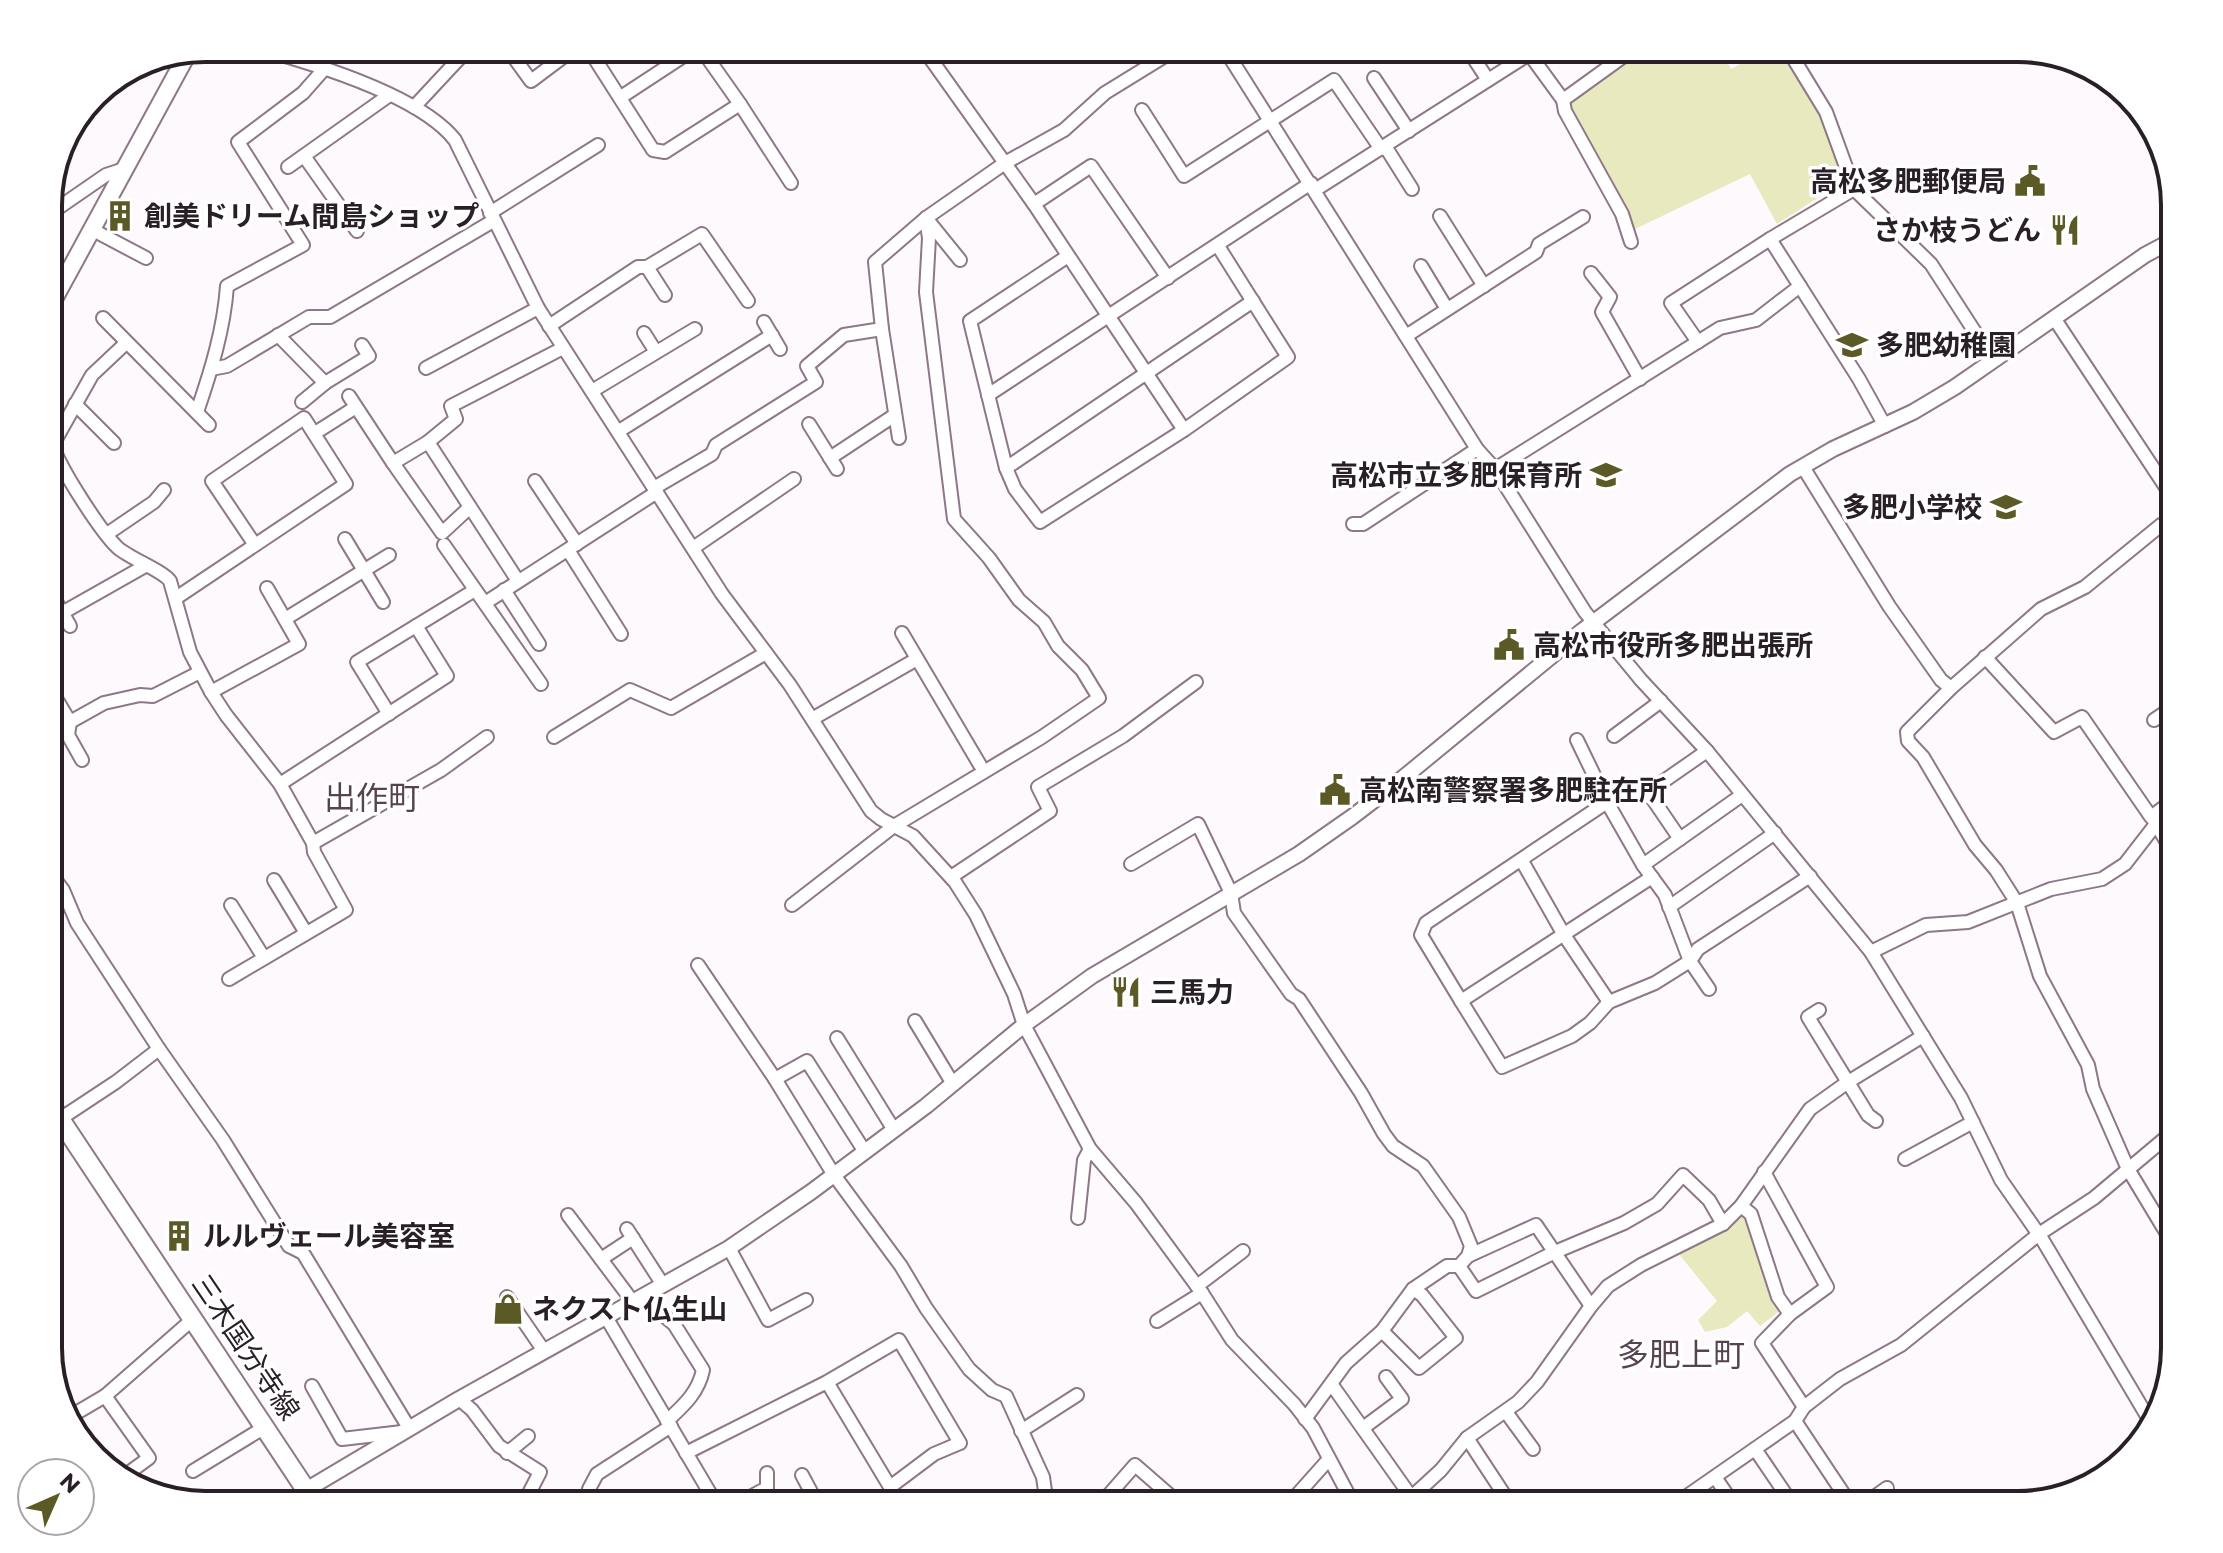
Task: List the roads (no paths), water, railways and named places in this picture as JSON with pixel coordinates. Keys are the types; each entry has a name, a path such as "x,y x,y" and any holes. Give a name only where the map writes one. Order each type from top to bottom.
{"main road":[{"path":"62,285 182,64"},
{"name":"三木国分寺線","path":"62,1132 193,1319 306,1491"}],"street":[{"path":"305,62 414,107 443,125 455,140 538,308 743,625 812,719 871,811 913,836 951,877 976,915 1014,994 1024,1025 1090,1149 1136,1203 1232,1340 1305,1419 1346,1491"},
{"path":"414,107 456,62"},
{"path":"517,62 531,81 556,62"},
{"path":"597,62 653,150 665,152 740,104"},
{"path":"621,97 668,62"},
{"path":"712,62 791,183"},
{"path":"933,62 1034,204 1184,430"},
{"path":"899,438 875,262 926,218 1005,163 1064,130 1105,93 1155,62"},
{"path":"1233,62 1477,449 1495,469 1594,623 1707,751 1871,952 1973,1122 2001,1180 2039,1234 2145,1413"},
{"path":"1476,62 1488,80"},
{"path":"988,395 1218,246 1409,131 1512,62"},
{"path":"1535,62 1563,100 1565,111 1622,214 1631,242"},
{"path":"1563,100 1614,62"},
{"path":"1796,62 1826,112 1854,189 1931,264 1993,360"},
{"path":"197,412 211,369 227,286 303,245 238,142 283,109 325,68"},
{"path":"1374,78 1409,131"},
{"path":"1142,110 1184,176 1334,80 1412,189"},
{"path":"288,167 388,96"},
{"path":"211,369 227,366 309,317 330,317 492,217 598,145"},
{"path":"304,156 357,231"},
{"path":"1034,204 1091,166 1168,278"},
{"path":"62,205 106,175 127,168"},
{"path":"1698,342 1671,303 1854,189"},
{"path":"1440,216 1484,286"},
{"path":"1406,336 1536,252 1539,244 1583,217"},
{"path":"926,218 960,260"},
{"path":"792,905 894,826 1042,737 1099,698 1082,670 1058,646 1044,622 1019,600 989,558 954,519 926,292 929,238 926,218"},
{"path":"93,230 146,258"},
{"path":"549,326 638,267 647,267 702,234 748,301"},
{"path":"1770,239 1859,379 1885,426"},
{"path":"1068,256 970,321 1006,468 1015,489 1040,522 1184,430 1288,357 1218,246"},
{"path":"321,1491 405,1430 729,1248 865,1152 1024,1025 1092,976 1299,854 1352,817 1594,623 1803,467 1955,387 2161,246"},
{"path":"1536,252 1544,265"},
{"path":"1421,266 1447,309"},
{"path":"647,267 665,295"},
{"path":"1591,273 1610,297 1602,312 1640,379"},
{"path":"1495,469 1720,328 1756,320 1800,286"},
{"path":"1006,468 1253,301"},
{"path":"426,368 538,308"},
{"path":"103,318 209,425"},
{"path":"2054,318 2161,480"},
{"path":"764,322 780,349"},
{"path":"592,391 695,329"},
{"path":"485,603 712,454 716,445 816,382 807,366 844,335 882,329"},
{"path":"644,333 656,352"},
{"path":"278,335 325,383"},
{"path":"619,431 772,335"},
{"path":"62,428 92,375 126,343"},
{"path":"302,402 325,383 369,356 362,345"},
{"path":"393,463 428,442 456,419 451,406 563,348"},
{"path":"315,433 353,401 442,533 470,507"},
{"path":"75,404 114,443"},
{"path":"809,424 834,464 895,415"},
{"path":"176,598 346,484 304,418 212,481 255,545"},
{"path":"428,442 518,581"},
{"path":"1353,524 1363,524 1477,449"},
{"path":"62,464 82,499 117,547 166,576 176,598 190,652 200,672 234,726 280,784 346,910 229,979"},
{"path":"1803,467 1889,606 1941,680 1951,688"},
{"path":"693,548 794,479"},
{"path":"535,481 621,634"},
{"path":"107,534 154,502 164,490"},
{"path":"2161,525 2085,587 2041,609 1951,688 1907,732 1908,741 1923,757 1975,845 2017,903 2040,976 2088,1065 2093,1089 2128,1169 2161,1224"},
{"path":"345,539 383,602"},
{"path":"444,545 541,684"},
{"path":"285,619 389,555"},
{"path":"70,626 62,613 145,566"},
{"path":"211,692 299,644 267,588"},
{"path":"389,714 357,662 475,590"},
{"path":"504,590 539,644"},
{"path":"280,784 447,676 416,626"},
{"path":"902,633 980,765"},
{"path":"554,737 630,690 671,708 766,653"},
{"path":"1985,657 2054,732 2082,717 2161,833"},
{"path":"812,719 917,659"},
{"path":"70,722 104,703 140,695 153,696 200,672"},
{"path":"951,877 1050,811 1038,787 1123,736 1196,682"},
{"path":"1614,736 1661,701"},
{"path":"62,709 70,722 68,735 82,760"},
{"path":"2154,720 2161,715"},
{"path":"313,843 441,770 487,737"},
{"path":"1577,740 1607,802 1643,865 1665,895 1690,961 1709,989"},
{"path":"1680,839 1648,792 1707,751"},
{"path":"1643,865 1742,795"},
{"path":"1607,802 1426,923 1421,935 1502,1067 1572,1036 1590,1023 1609,1002 1655,983 1690,961 1698,949 1810,876"},
{"path":"1871,952 1926,925 1968,922 2051,889 2102,879 2125,864 2161,814"},
{"path":"1131,864 1198,824 1231,893 1234,913 1291,994 1299,999 1384,1134 1393,1146 1423,1166 1459,1217 1471,1246 1464,1261 1476,1291 1555,1252 1624,1223 1657,1204 1683,1175 1709,1200 1723,1224"},
{"path":"1669,907 1775,833"},
{"path":"1522,861 1564,935 1609,1002"},
{"path":"1461,1001 1652,877"},
{"path":"274,880 306,933"},
{"path":"62,889 77,923 223,1140 289,1246 303,1253 405,1430"},
{"path":"231,905 264,958"},
{"path":"698,965 775,1079 834,1175 901,1266 969,1369 992,1390 1006,1396 1043,1477 1045,1491"},
{"path":"1819,1010 1808,1017 1868,1115 1876,1121"},
{"path":"915,1021 953,1084"},
{"path":"1419,1491 1467,1438 1506,1412 1537,1382 1608,1286 1641,1265 1723,1224 1741,1206 1810,1109 1923,1036"},
{"path":"837,1038 894,1130"},
{"path":"62,1121 159,1049"},
{"path":"775,1079 807,1061 865,1152"},
{"path":"1905,1159 1973,1122"},
{"path":"1694,1491 1795,1421 1804,1407 1840,1379 1901,1345 2039,1234 2094,1198 2161,1142"},
{"path":"1078,1218 1084,1160 1090,1149"},
{"path":"1764,1172 1827,1287 1790,1314 1762,1343 1804,1407"},
{"path":"1741,1206 1751,1214 1778,1297 1790,1314"},
{"path":"568,1215 637,1300 674,1324 703,1370 700,1384 690,1401 669,1424 597,1474 590,1491"},
{"path":"1305,1419 1346,1363 1382,1331 1413,1289 1447,1266 1464,1261 1536,1225 1591,1306"},
{"path":"601,1259 630,1234 663,1285"},
{"path":"729,1248 768,1320 806,1300"},
{"path":"1157,1321 1199,1290 1243,1251"},
{"path":"1382,1331 1419,1368 1456,1338 1422,1295 1413,1289"},
{"path":"507,1297 544,1351"},
{"path":"606,1317 709,1491"},
{"path":"77,1412 105,1396 193,1319"},
{"path":"686,1453 827,1382 899,1340 960,1443 934,1454 890,1487 827,1382"},
{"path":"1363,1428 1402,1399 1386,1377"},
{"path":"1332,1385 1363,1428 1399,1491"},
{"path":"312,1386 342,1439 405,1430"},
{"path":"1021,1431 1077,1395"},
{"path":"105,1396 149,1458 132,1470"},
{"path":"459,1399 472,1410 507,1453 540,1472 530,1491"},
{"path":"1506,1412 1533,1449"},
{"path":"1795,1421 1842,1491"},
{"path":"193,1471 265,1427"},
{"path":"507,1453 528,1436"},
{"path":"1467,1438 1502,1491"},
{"path":"1755,1449 1784,1491"},
{"path":"1300,1491 1329,1459"},
{"path":"1115,1491 1135,1465 1165,1491"},
{"path":"761,1491 767,1488 767,1473"},
{"path":"802,1475 808,1491"},
{"path":"1715,1477 1724,1491"},
{"path":"1883,1491 1887,1488"}],"place":[{"name":"高松多肥郵便局","path":"2030,181"},
{"name":"創美ドリーム間島ショップ","path":"120,216"},
{"name":"さか枝うどん","path":"2065,230"},
{"name":"多肥幼稚園","path":"1852,345"},
{"name":"高松市立多肥保育所","path":"1606,475"},
{"name":"多肥小学校","path":"2006,507"},
{"name":"高松市役所多肥出張所","path":"1509,645"},
{"name":"高松南警察署多肥駐在所","path":"1335,790"},
{"name":"三馬力","path":"1126,992"},
{"name":"ルルヴェール美容室","path":"179,1236"},
{"name":"ネクスト仏生山","path":"508,1309"}],"district":[{"name":"出作町","path":"372,797"},
{"name":"多肥上町","path":"1681,1354"}]}
